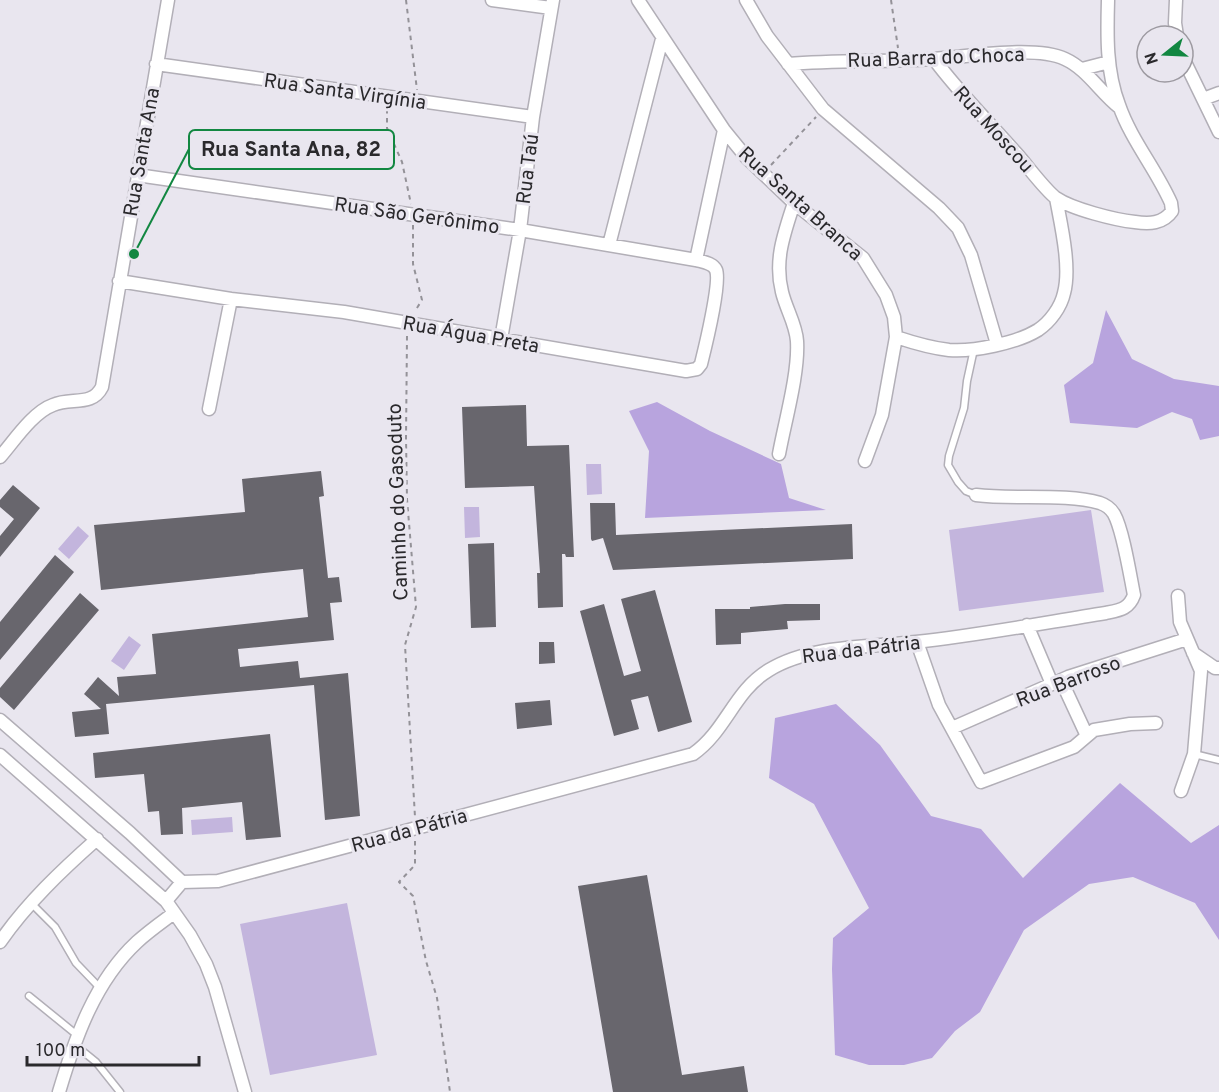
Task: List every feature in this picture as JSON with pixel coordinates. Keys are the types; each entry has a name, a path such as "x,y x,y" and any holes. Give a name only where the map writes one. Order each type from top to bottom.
{"street":[{"name":"Rua Santa Ana","path":"0,457 42,410 55,404 92,400 99,394 102,387 168,0"},
{"path":"492,0 552,4"},
{"name":"Rua Santa Branca","path":"638,0 724,130 746,157 794,203 863,258 886,295 894,317 896,337 882,415 865,461"},
{"path":"746,0 767,36 823,109 939,208 958,228 971,255 997,344"},
{"path":"1056,198 1092,213 1147,224 1161,221 1172,211 1171,203 1119,107 1108,62 1108,0"},
{"path":"1175,24 1176,0"},
{"name":"Rua Taú","path":"501,339 520,230 533,117 552,4"},
{"path":"609,245 662,39"},
{"name":"Rua Barra do Choca","path":"788,64 833,60 899,60 971,55 1046,54 1064,58 1082,69 1099,90 1119,107"},
{"name":"Rua Moscou","path":"934,59 967,101 1056,198"},
{"path":"1082,69 1108,62"},
{"name":"Rua Santa Virgínia","path":"156,64 533,117"},
{"path":"1195,83 1219,132"},
{"path":"1203,99 1219,93"},
{"path":"696,260 724,130"},
{"name":"Rua São Gerônimo","path":"137,176 520,230 696,260"},
{"path":"896,337 950,350 974,349 1038,330 1056,311 1064,294 1065,260 1056,198"},
{"path":"779,454 796,363 797,339 782,293 778,254 794,203"},
{"name":"Rua Água Preta","path":"119,281 231,299 344,312 692,371 701,364 717,276 712,265 696,260"},
{"path":"209,409 231,299"},
{"name":"Rua da Pátria","path":"182,882 218,881 693,754 703,747 713,735 752,681 792,658 849,648 917,642 1106,614 1125,609 1131,603 1134,595 1118,521 1110,508 1103,503 976,495"},
{"path":"1179,596 1180,622 1201,671 1194,754 1181,791"},
{"path":"1027,625 1087,735"},
{"name":"Rua Barroso","path":"952,728 1057,682 1187,639"},
{"path":"917,642 939,705 981,782 1068,750 1094,730 1130,724 1156,723"},
{"path":"1193,653 1215,668 1219,668"},
{"path":"0,720 130,833 182,882 166,901"},
{"path":"0,755 166,901 190,935 206,964 215,987 245,1092"},
{"path":"0,942 58,874 97,838"},
{"path":"58,1092 75,1039 100,988 138,941 174,913"}],"lane":[{"path":"974,349 964,408 948,465 966,491 976,495"},
{"path":"1194,754 1219,760"},
{"path":"32,904 55,927 76,963 100,988"},
{"path":"29,996 75,1039 120,1092"}],"path":[{"path":"406,0 417,90"},
{"path":"891,0 899,60"},
{"name":"Caminho do Gasoduto","path":"388,97 387,128 402,162 412,214 413,264 422,300 408,323 406,459 416,607 405,645 416,828 415,865 399,882 413,896 426,961 437,998 450,1092"},
{"path":"763,174 823,109"}],"shaded area":[{"path":"1106,310 1132,359 1174,379 1219,386 1219,436 1200,440 1192,419 1172,412 1137,428 1070,423 1064,385 1093,363"},
{"path":"657,402 710,431 781,464 789,498 826,510 645,518 649,451 629,411"},
{"path":"586,464 601,464 602,494 587,495"},
{"path":"464,507 479,507 480,537 465,538"},
{"path":"1091,510 1104,592 959,611 949,530"},
{"path":"78,526 89,536 69,559 58,549"},
{"path":"129,636 141,645 124,670 111,661"},
{"path":"836,704 880,745 931,816 981,829 1023,878 1120,783 1191,843 1219,825 1219,940 1195,903 1133,877 1089,884 1024,930 980,1012 955,1031 932,1058 904,1065 869,1065 835,1055 833,938 869,908 814,804 769,778 775,718"},
{"path":"232,817 233,832 192,835 191,820"},
{"path":"347,903 377,1055 270,1075 240,924"}],"building":[{"path":"526,405 527,446 569,445 574,557 566,557 562,554 563,607 538,608 537,573 540,573 534,486 465,488 462,407"},
{"path":"321,471 324,496 319,497 328,578 339,577 342,602 330,603 334,640 238,649 240,667 298,661 300,678 348,673 360,816 325,820 314,685 106,704 109,734 75,737 72,712 101,709 84,694 98,677 119,696 117,677 156,674 152,634 308,617 303,569 101,590 94,525 245,512 242,479"},
{"path":"13,485 40,508 0,557 0,536 14,519 0,507 0,500"},
{"path":"590,503 615,503 616,535 852,524 853,559 613,570 603,538 592,541 591,539"},
{"path":"494,543 496,627 471,628 468,544"},
{"path":"55,555 74,572 0,660 0,622"},
{"path":"655,590 692,722 658,732 648,696 631,700 639,729 614,736 580,611 604,604 624,676 641,671 621,599"},
{"path":"80,593 99,610 14,710 0,697 0,688"},
{"path":"820,604 820,620 787,621 788,629 741,633 741,644 716,645 715,609 750,609 750,607"},
{"path":"539,642 554,642 555,663 539,664"},
{"path":"550,700 552,725 517,729 515,703"},
{"path":"270,734 281,837 246,840 242,802 182,808 183,834 161,835 159,811 148,812 144,774 95,778 93,753"},
{"path":"647,875 682,1075 744,1066 748,1092 613,1092 578,886"}],"place":[{"name":"Rua Santa Ana, 82","path":"134,254"}]}
